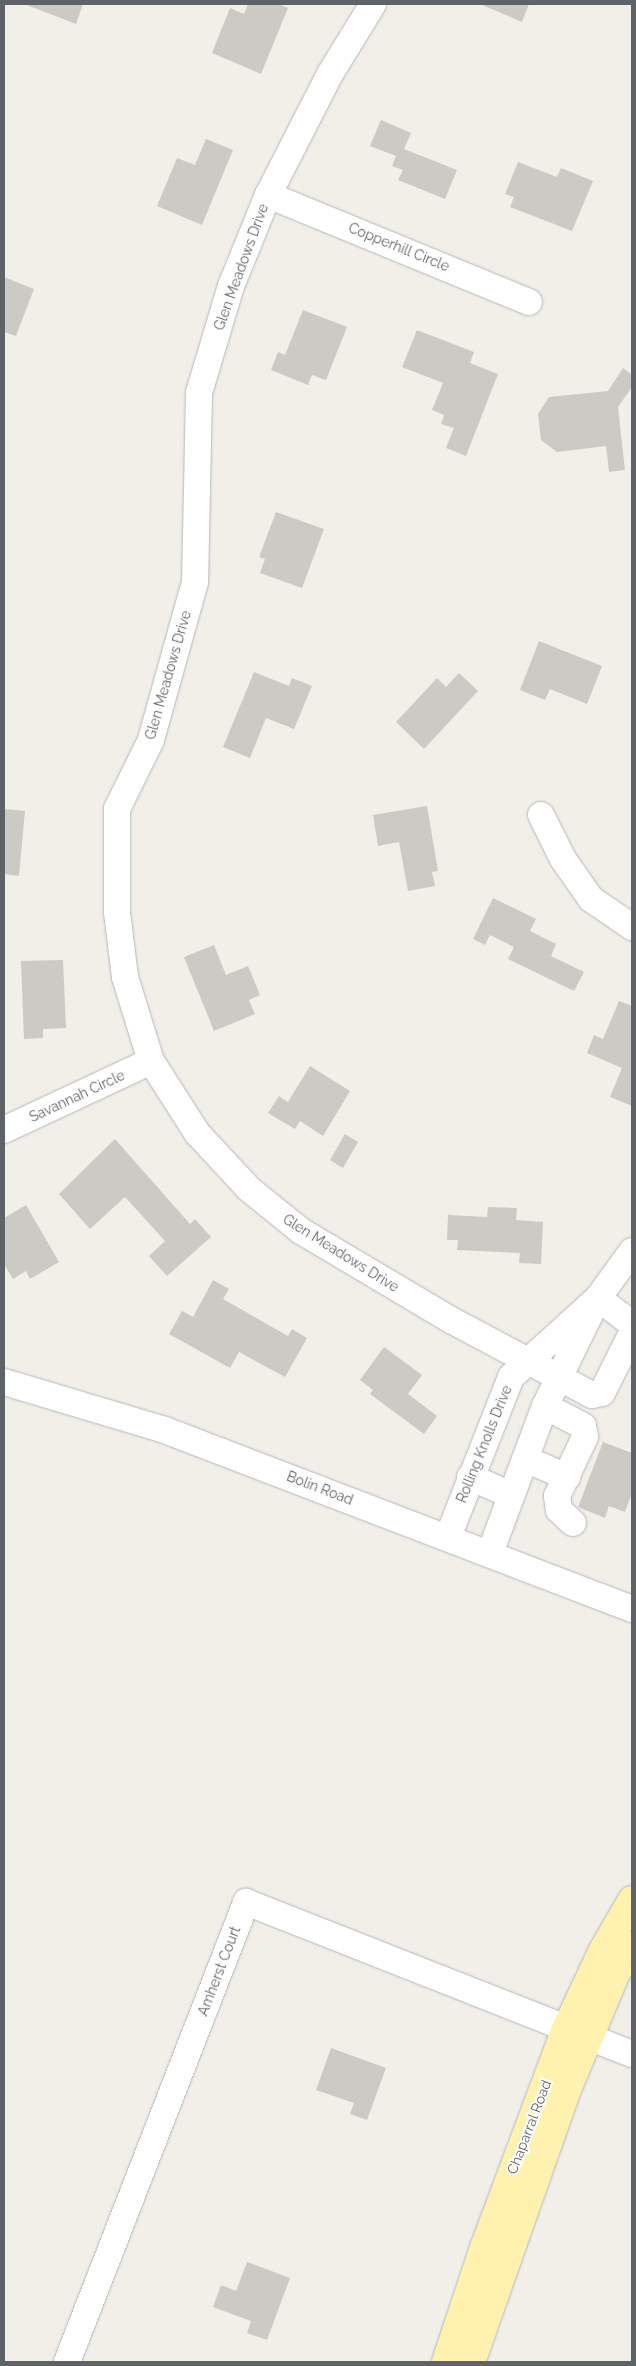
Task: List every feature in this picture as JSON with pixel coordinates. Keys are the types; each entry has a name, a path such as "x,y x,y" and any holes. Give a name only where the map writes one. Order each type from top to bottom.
{"main road":[{"name":"Chaparral Road","path":"471,2362 510,2246 602,1952 632,1900"},
{"name":"Chaparral Road","path":"446,2362 484,2248 578,2033 632,1946"}],"street":[{"name":"Glen Meadows Drive","path":"373,4 330,74 268,195 231,286 199,393 195,582 151,740 117,810 114,858 120,947 139,1028 151,1061 214,1154 268,1205 302,1231 355,1265 527,1362 592,1395 602,1393 632,1333"},
{"name":"Copperhill Circle","path":"268,195 529,302"},
{"path":"541,815 563,859 591,899 632,928"},
{"name":"Savannah Circle","path":"4,1130 151,1061"},
{"name":"Rolling Knolls Drive","path":"490,1554 545,1406 558,1378 598,1298 632,1251"},
{"path":"598,1298 632,1324"},
{"name":"Rolling Knolls Drive","path":"448,1536 511,1377 598,1298"},
{"name":"Bolin Road","path":"4,1382 154,1426 448,1536 632,1609"},
{"path":"545,1406 583,1426 585,1437 568,1477 557,1496 559,1510 573,1523"},
{"path":"525,1459 568,1477"},
{"path":"470,1477 511,1495"},
{"name":"Amherst Court","path":"67,2362 246,1902 578,2033"},
{"path":"578,2033 632,2054"}],"building":[{"path":"24,4 83,4 76,24"},
{"path":"248,4 278,4 288,8 261,74 212,53 230,8 244,14"},
{"path":"480,4 529,4 522,22"},
{"path":"381,120 411,133 404,149 457,170 445,199 398,180 403,170 392,166 396,156 370,146"},
{"path":"206,139 233,150 202,225 157,206 177,158 195,165"},
{"path":"518,162 557,177 561,168 593,181 572,231 510,207 514,197 505,194"},
{"path":"4,277 34,289 16,336 4,332"},
{"path":"303,310 347,327 326,380 312,375 308,385 271,370 278,352 285,355"},
{"path":"417,330 474,352 470,363 498,374 466,456 446,448 454,428 441,424 444,415 432,410 443,383 402,367"},
{"path":"623,368 632,375 632,387 618,407 625,470 609,472 606,446 557,452 541,440 538,414 549,397 608,391"},
{"path":"276,512 324,529 302,588 260,573 265,559 259,557"},
{"path":"539,641 602,666 587,704 550,689 545,700 520,690"},
{"path":"254,672 289,686 292,678 312,686 294,729 266,718 250,758 223,747"},
{"path":"459,673 478,691 424,749 396,722 437,678 446,687"},
{"path":"427,806 438,871 432,872 435,886 408,891 399,842 378,846 373,815"},
{"path":"4,809 25,811 19,876 4,874"},
{"path":"493,898 536,919 530,931 556,944 551,956 584,972 574,991 508,959 514,947 490,935 485,945 473,939"},
{"path":"214,945 226,975 248,966 260,995 249,1000 255,1014 214,1031 184,957"},
{"path":"63,960 66,1028 43,1029 43,1038 24,1039 21,961"},
{"path":"619,1001 632,1006 632,1106 610,1097 622,1068 587,1053 594,1035 603,1039"},
{"path":"310,1066 350,1091 323,1136 300,1121 295,1129 268,1113 279,1096 288,1102"},
{"path":"345,1134 358,1142 343,1168 330,1160"},
{"path":"115,1139 190,1224 195,1219 211,1237 167,1276 149,1256 165,1241 125,1197 90,1229 59,1194"},
{"path":"26,1205 59,1262 30,1279 26,1271 13,1279 4,1264 4,1218"},
{"path":"488,1207 517,1208 516,1220 543,1222 541,1264 519,1263 520,1253 457,1250 458,1240 447,1240 448,1215 487,1217"},
{"path":"213,1280 229,1289 223,1299 288,1336 292,1329 307,1338 285,1377 239,1352 230,1368 169,1334 182,1311 193,1317"},
{"path":"384,1347 422,1375 408,1394 437,1416 424,1434 370,1394 373,1390 360,1380"},
{"path":"603,1442 632,1453 632,1493 625,1512 609,1506 605,1518 578,1507"},
{"path":"331,2048 386,2068 367,2120 350,2114 354,2103 316,2090"},
{"path":"247,2262 290,2278 267,2340 247,2333 251,2321 213,2307 221,2285 236,2291"}]}
